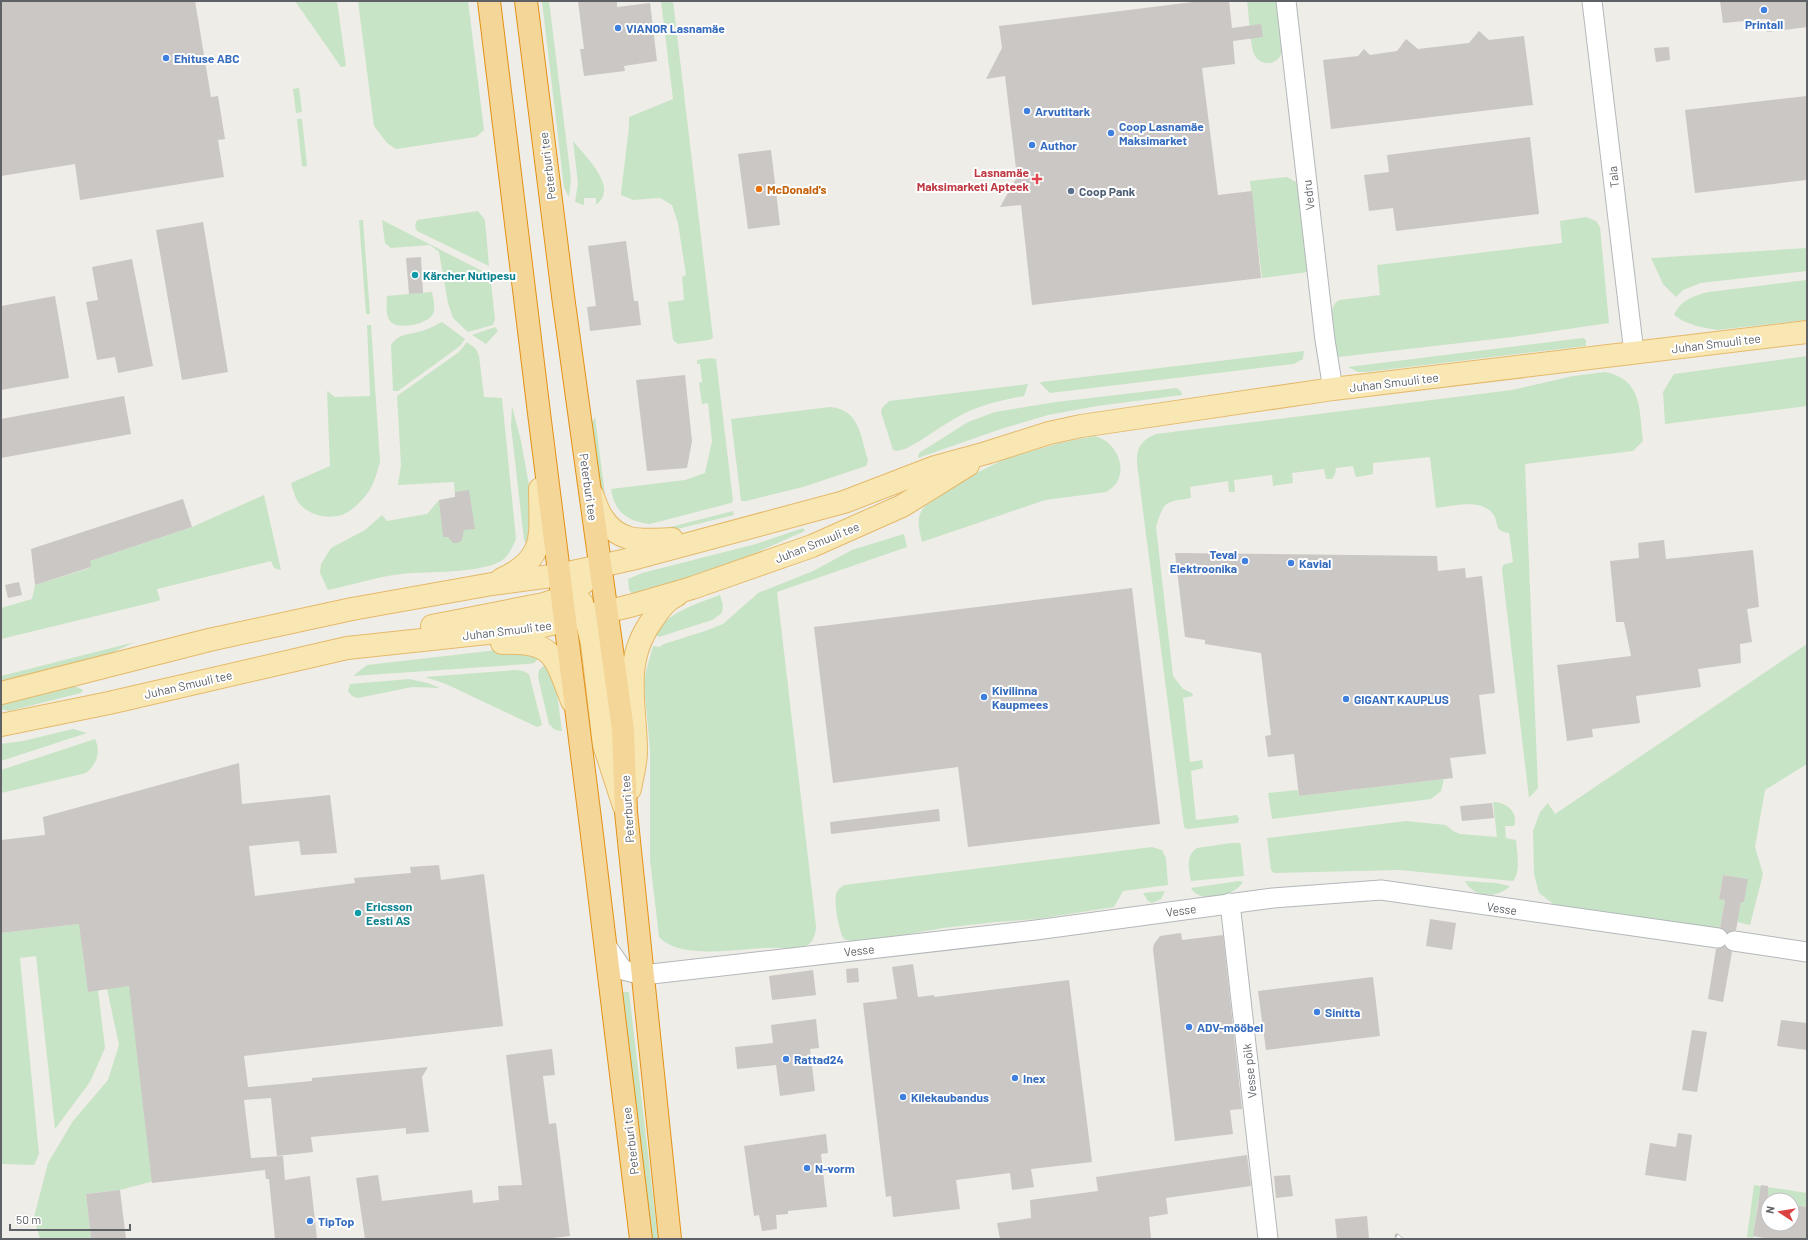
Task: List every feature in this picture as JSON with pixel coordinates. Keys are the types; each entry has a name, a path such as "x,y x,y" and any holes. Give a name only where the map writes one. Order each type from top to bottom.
{"highway":[{"name":"Peterburi tee","path":"489,1 541,444 559,575 570,593 575,619 577,713 607,947 641,1239"},
{"name":"Peterburi tee","path":"526,1 564,304 623,730 626,812 670,1239"}],"main road":[{"name":"Juhan Smuuli tee","path":"1,693 209,640 352,609 492,584 559,575 636,558 844,502 935,467 986,453 1024,440 1081,426 1332,389 1807,332"},
{"path":"492,584 519,571 526,564 538,544 541,520 541,444"},
{"name":"Juhan Smuuli tee","path":"1,725 108,703 347,648 534,628 607,612 692,588 812,546 902,506 986,453"},
{"path":"589,487 602,517 609,525 624,537 642,541 717,536"},
{"path":"347,648 441,624 544,604 570,593 589,580 600,566"},
{"path":"626,812 636,754 633,672 637,648 650,624 669,599 692,588"},
{"path":"575,619 592,643 604,745 626,812"},
{"path":"347,648 404,651 448,650 489,644 528,642 548,652 557,663 577,713"}],"street":[{"name":"Vedru","path":"1286,1 1323,326 1332,389"},
{"name":"Tala","path":"1592,1 1634,353"},
{"name":"Vesse","path":"643,975 1036,930 1273,898 1381,890 1807,952"},
{"name":"Vesse põik","path":"1230,904 1268,1239"},
{"name":"Peterburi tee","path":"607,947 623,970 643,975"}],"green space":[{"path":"295,1 337,1 346,66 341,67"},
{"path":"358,1 468,1 484,130 476,137 396,149 387,143 374,126"},
{"path":"542,1 549,1 571,179 569,197 564,188"},
{"path":"661,1 673,1 713,338 709,340 678,344 673,340 668,302 684,300 682,277 686,275 678,223 672,205 660,198 633,200 621,195 629,117 673,99"},
{"path":"1247,1 1277,1 1282,50 1278,59 1271,63 1258,60 1253,52"},
{"path":"299,88 302,112 296,113 293,89"},
{"path":"297,119 302,119 307,165 305,167 302,166"},
{"path":"573,141 592,163 602,181 604,190 602,198 596,205 596,198 584,198 584,205 575,202 578,183"},
{"path":"1287,177 1296,182 1299,190 1308,272 1262,278 1250,181"},
{"path":"478,211 485,220 489,266 417,231 415,226 417,220"},
{"path":"1586,217 1596,221 1600,227 1609,323 1513,337 1338,357 1332,332 1332,310 1339,300 1380,295 1377,265 1562,243 1560,221"},
{"path":"359,220 363,220 370,314 366,314"},
{"path":"382,220 488,274 491,283 495,319 493,325 468,332 453,318 448,303 439,252 430,245 391,248 385,243"},
{"path":"1807,248 1807,271 1701,283 1683,290 1676,297 1663,284 1651,258"},
{"path":"1807,280 1807,320 1717,330 1696,326 1683,321 1674,315 1680,306 1688,299 1704,293"},
{"path":"432,292 434,303 433,314 425,321 412,325 399,326 394,324 388,318 387,296"},
{"path":"442,322 465,339 460,346 398,391 393,391 391,345 400,337 430,328"},
{"path":"367,325 371,325 380,462 371,488 358,504 351,510 338,516 320,516 308,511 299,503 291,483 330,466 327,391 335,397 370,396"},
{"path":"495,327 498,331 486,344 472,335"},
{"path":"1583,338 1586,340 1586,346 1367,372 1358,372 1348,367"},
{"path":"467,342 476,349 479,356 484,397 502,398 516,539 512,548 506,557 501,561 479,568 392,575 328,590 320,573 321,564 331,548 365,530 382,515 387,521 427,514 439,500 455,497 454,482 398,485 401,465 397,396 459,352"},
{"path":"1304,351 1303,359 1294,364 1050,393 1040,383 1041,382"},
{"path":"1807,356 1807,406 1665,424 1663,392 1674,374"},
{"path":"710,358 716,359 733,501 731,503 650,524 635,521 619,510 611,489 685,480 705,473 712,441 708,403 702,404 699,383 702,382 700,364 697,364 697,360"},
{"path":"1605,372 1617,376 1633,389 1639,408 1643,441 1633,451 1525,464 1538,788 1529,798 1502,570 1503,565 1513,562 1509,533 1501,531 1493,514 1488,509 1481,506 1466,504 1436,508 1430,457 1373,463 1373,474 1357,477 1353,466 1336,468 1332,479 1326,479 1324,469 1292,473 1293,483 1273,486 1272,475 1234,480 1235,492 1229,492 1228,481 1190,487 1191,498 1171,502 1164,507 1156,527 1173,676 1183,689 1192,693 1193,696 1183,698 1190,762 1202,760 1203,768 1191,771 1196,820 1237,815 1239,819 1238,823 1187,829 1184,827 1137,463 1139,449 1147,438 1156,434 1512,390 1573,376"},
{"path":"1028,384 1024,396 976,408 954,419 905,449 897,451 893,450 881,412 882,408 889,401"},
{"path":"1176,388 1181,391 1182,395 1097,406 1048,415 1001,429 918,458 919,453 968,422 995,412 1056,402"},
{"path":"512,406 521,441 532,502 535,529 527,546 524,540 511,426"},
{"path":"830,407 840,409 853,418 860,433 868,460 866,466 803,487 741,501 731,419"},
{"path":"595,417 606,503 602,506 592,428 592,423"},
{"path":"1094,436 1103,439 1110,445 1116,452 1120,461 1119,478 1114,486 1106,492 1045,500 922,542 919,519 922,510 925,506 966,478 1005,459 1060,443"},
{"path":"264,495 281,570 274,568 271,561 157,589 160,600 158,601 1,639 1,608 32,599 35,585 90,568 90,561 192,527"},
{"path":"733,511 734,515 661,533 640,530 655,531"},
{"path":"803,528 805,531 717,570 633,595 629,590 628,579 642,573 756,544"},
{"path":"904,534 907,547 777,592 816,926 813,939 804,947 710,952 681,949 668,944 659,937 650,860 650,750 644,685 653,646 659,647 723,624 758,593 813,571 852,550"},
{"path":"720,595 723,605 722,613 712,620 659,637 652,633 660,625 676,614"},
{"path":"135,642 107,655 1,682 1,676"},
{"path":"1807,644 1807,764 1765,790 1755,847 1763,874 1750,925 1737,922 1741,902 1744,902 1747,879 1723,875 1719,898 1725,900 1719,932 1556,906 1539,893 1534,874 1533,831 1540,812 1548,803 1555,814"},
{"path":"514,648 541,656 534,663 527,664 353,676 367,665"},
{"path":"547,663 555,678 562,731 555,730 549,724 538,677 539,670"},
{"path":"515,670 523,671 529,674 542,725 537,727 446,684 425,677"},
{"path":"409,679 428,683 440,688 412,687 358,698 352,696 348,691 350,684"},
{"path":"70,687 77,687 83,690 81,693 9,711 1,709 1,704"},
{"path":"73,729 87,733 1,761 1,744 23,741"},
{"path":"95,739 98,749 97,758 93,766 86,773 1,793 1,770"},
{"path":"1444,779 1441,791 1431,799 1272,819 1268,793 1298,790 1299,796"},
{"path":"1493,802 1498,802 1507,806 1515,816 1514,826 1505,826 1506,838 1516,840 1518,867 1513,881 1399,870 1274,873 1271,870 1267,838 1406,821 1446,825 1453,831 1460,834 1497,837"},
{"path":"1240,843 1244,876 1191,881 1189,859 1193,851 1197,848"},
{"path":"1152,847 1162,850 1166,858 1168,885 1123,891 1114,907 1037,919 943,928 856,943 844,939 836,911 836,894 844,885"},
{"path":"1239,881 1243,882 1239,887 1225,895 1217,897 1202,896 1195,893 1191,888"},
{"path":"1465,881 1496,883 1510,886 1499,893 1486,895 1474,891"},
{"path":"1165,891 1161,899 1152,903 1148,901 1143,893"},
{"path":"121,919 154,1181 120,1190 86,1194 91,1239 40,1239 34,1217 48,1163 73,1121 108,1080 119,1045 107,989 82,946 88,991 98,990 105,1048 90,1082 55,1129 36,956 20,958 39,1154 34,1165 1,1164 1,933"},
{"path":"622,992 629,992 658,1239 651,1239"},
{"path":"1754,1185 1807,1193 1807,1207 1800,1206 1800,1192 1760,1192 1760,1200 1758,1200 1753,1238 1747,1237"}],"building":[{"path":"1,1 195,1 211,97 218,96 225,139 218,140 224,177 80,200 75,164 1,176"},
{"name":"VIANOR Lasnamäe","path":"578,1 617,1 617,7 650,3 657,61 624,66 625,71 584,76 580,49 584,49"},
{"name":"Coop Lasnamäe Maksimarket","path":"1201,1 1229,1 1232,28 1261,24 1263,37 1233,41 1235,64 1202,68 1218,195 1252,191 1261,278 1032,305 1021,205 1000,207 1017,177 1005,76 986,79 1002,48 999,26"},
{"name":"Printall","path":"1720,1 1807,1 1807,27 1767,32 1766,19 1723,23"},
{"path":"1479,31 1489,40 1524,36 1533,105 1331,129 1323,60 1358,56 1364,49 1370,55 1397,51 1406,39 1418,49 1469,43"},
{"path":"1669,47 1670,60 1656,62 1654,48"},
{"path":"1807,96 1807,180 1695,193 1685,110"},
{"path":"1530,137 1539,214 1396,231 1393,208 1369,211 1364,175 1389,172 1387,155"},
{"name":"McDonald's","path":"771,150 780,225 748,229 738,154"},
{"path":"203,222 228,372 182,380 156,230"},
{"path":"626,241 634,301 638,301 641,325 590,331 587,307 596,306 588,246"},
{"name":"Kärcher Nutipesu","path":"421,257 423,293 409,294 406,258"},
{"path":"132,259 153,366 118,373 115,357 97,360 86,302 98,300 92,267"},
{"path":"55,296 69,378 1,390 1,306"},
{"path":"685,375 692,441 687,468 647,471 636,380"},
{"path":"124,396 131,434 1,458 1,419"},
{"path":"469,490 475,529 464,530 462,540 458,543 453,543 448,537 443,537 439,500 455,497 455,492"},
{"path":"183,499 192,527 90,561 91,567 35,585 31,549"},
{"path":"1664,540 1666,559 1753,550 1759,607 1747,609 1752,642 1740,644 1741,663 1698,669 1701,687 1636,696 1640,723 1592,729 1593,737 1567,741 1557,665 1631,656 1624,622 1616,622 1610,561 1639,558 1638,543"},
{"path":"1175,553 1437,556 1438,571 1465,568 1466,578 1482,576 1495,693 1479,695 1486,754 1450,758 1453,778 1299,796 1294,754 1268,757 1265,736 1271,735 1261,653 1205,644 1205,640 1185,637"},
{"path":"19,582 22,595 8,598 5,585"},
{"name":"Kivilinna Kaupmees","path":"1132,588 1160,824 968,847 958,767 833,783 814,627"},
{"name":"Ericsson Eesti AS","path":"239,763 242,804 330,795 337,853 301,855 299,841 249,846 255,896 355,883 354,878 411,873 410,867 439,865 441,880 484,874 503,1026 244,1056 248,1087 312,1081 312,1078 428,1067 422,1077 429,1132 406,1134 406,1128 311,1137 313,1152 277,1156 271,1098 244,1100 251,1158 283,1156 285,1180 310,1176 317,1239 275,1239 269,1179 266,1179 265,1170 152,1183 129,986 88,992 79,924 1,933 1,840 45,835 43,817"},
{"path":"1492,803 1494,818 1462,821 1460,806"},
{"path":"939,809 940,821 831,834 830,822"},
{"path":"1723,875 1748,879 1744,902 1741,902 1736,930 1727,933 1720,927 1725,900 1719,899"},
{"path":"1430,919 1456,923 1452,950 1426,946"},
{"path":"1181,933 1182,940 1223,935 1242,1109 1230,1110 1233,1134 1175,1141 1153,949 1154,944 1160,936"},
{"path":"1725,946 1732,952 1723,1002 1708,999 1716,949"},
{"path":"913,964 918,997 934,995 934,997 1069,980 1092,1162 1031,1169 1034,1187 1012,1190 1010,1173 956,1180 960,1209 893,1217 891,1196 886,1197 863,1003 897,999 892,967"},
{"path":"858,968 859,982 847,983 846,969"},
{"path":"813,970 816,995 772,1000 769,976"},
{"path":"1373,977 1380,1036 1266,1050 1258,991"},
{"path":"816,1019 819,1048 810,1049 815,1091 780,1096 776,1065 737,1069 735,1047 773,1043 771,1025"},
{"path":"1781,1020 1807,1023 1807,1050 1777,1046"},
{"path":"1692,1030 1707,1032 1697,1092 1682,1090"},
{"path":"552,1049 555,1075 543,1076 549,1124 556,1123 570,1236 543,1239 365,1239 356,1178 378,1175 382,1201 472,1190 473,1203 499,1200 498,1186 522,1185 506,1055"},
{"path":"1678,1133 1692,1135 1686,1181 1645,1175 1650,1143 1676,1147"},
{"path":"826,1134 828,1153 821,1154 827,1207 788,1211 788,1214 776,1215 777,1229 762,1231 759,1215 754,1216 744,1146"},
{"path":"1247,1155 1251,1186 1166,1198 1168,1214 1149,1217 1151,1239 1000,1239 997,1223 1031,1218 1030,1200 1098,1191 1096,1177"},
{"path":"1290,1175 1293,1196 1276,1198 1274,1176"},
{"path":"1761,1185 1768,1186 1768,1192 1760,1192 1760,1232 1800,1232 1800,1206 1807,1207 1807,1239 1770,1239 1753,1236"},
{"path":"120,1190 126,1239 91,1239 86,1194"},
{"path":"1367,1216 1369,1239 1337,1239 1335,1219"}],"railway":[{"path":"1397,1236 1401,1239"}],"place":[{"name":"Printall","path":"1764,10"},
{"name":"VIANOR Lasnamäe","path":"618,28"},
{"name":"Ehituse ABC","path":"166,58"},
{"name":"Arvutitark","path":"1027,111"},
{"name":"Coop Lasnamäe Maksimarket","path":"1111,133"},
{"name":"Author","path":"1032,145"},
{"name":"Lasnamäe Maksimarketi Apteek","path":"1037,179"},
{"name":"McDonald's","path":"759,189"},
{"name":"Coop Pank","path":"1071,191"},
{"name":"Kärcher Nutipesu","path":"415,275"},
{"name":"Teval Elektroonika","path":"1245,561"},
{"name":"Kavial","path":"1291,563"},
{"name":"Kivilinna Kaupmees","path":"984,697"},
{"name":"GIGANT KAUPLUS","path":"1346,699"},
{"name":"Ericsson Eesti AS","path":"358,913"},
{"name":"Sinitta","path":"1317,1012"},
{"name":"ADV-mööbel","path":"1189,1027"},
{"name":"Rattad24","path":"786,1059"},
{"name":"Inex","path":"1015,1078"},
{"name":"Kilekaubandus","path":"903,1097"},
{"name":"N-vorm","path":"807,1168"},
{"name":"TipTop","path":"310,1221"}]}
